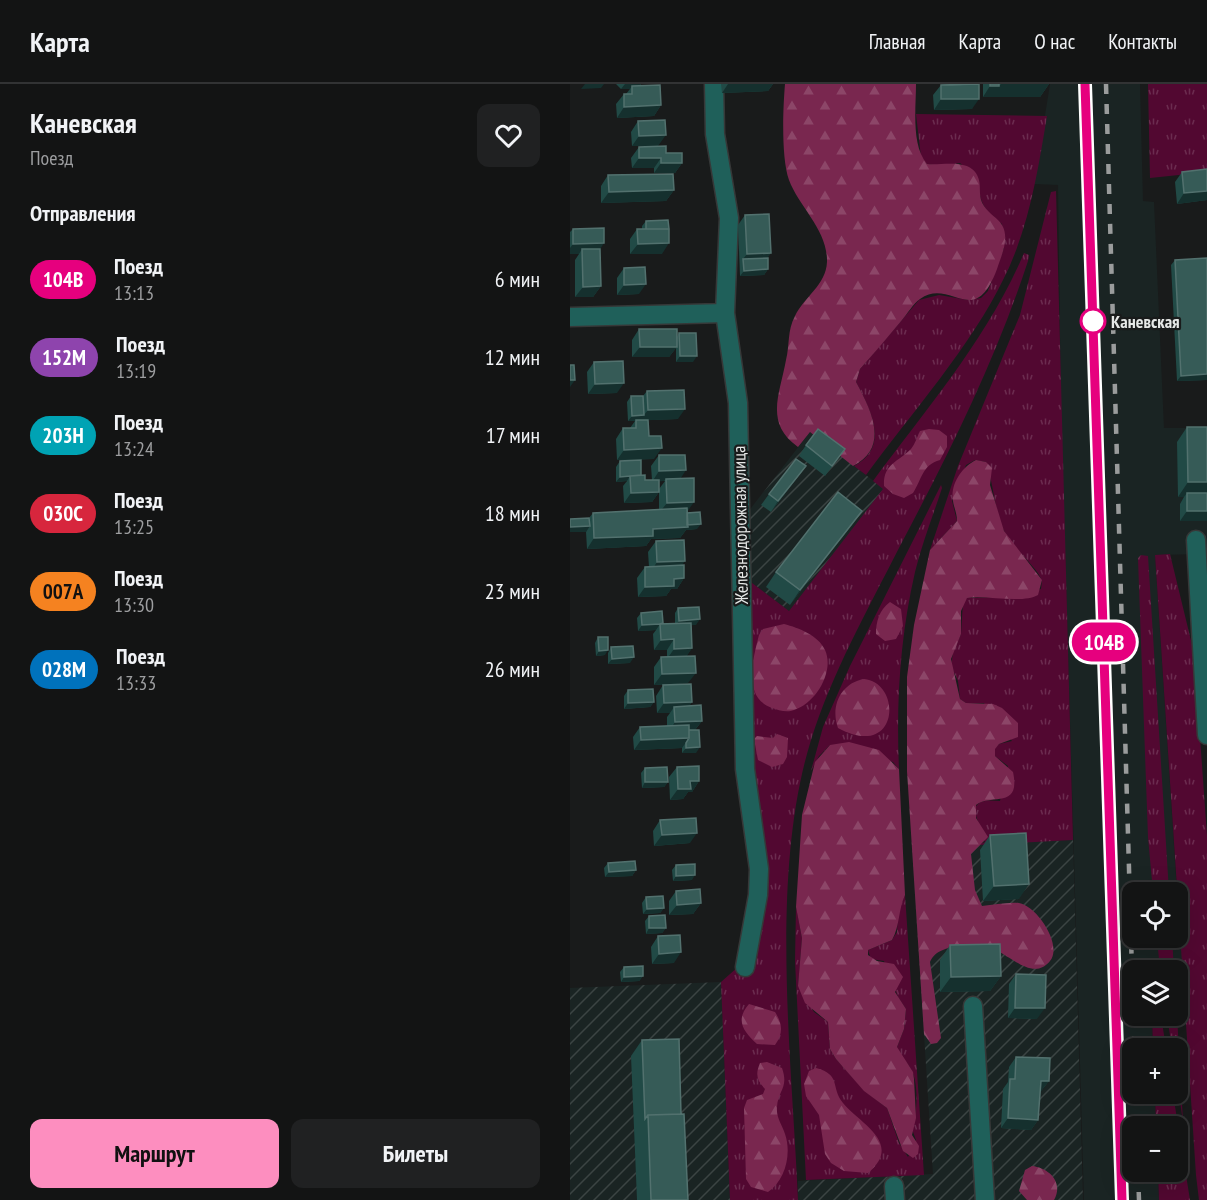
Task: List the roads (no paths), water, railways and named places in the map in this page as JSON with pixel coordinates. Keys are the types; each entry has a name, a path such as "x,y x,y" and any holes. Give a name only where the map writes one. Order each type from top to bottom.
{"street":[{"name":"Железнодорожная улица","path":"714,84 715,134 729,218 725,314 738,404 745,769 759,869 758,895 745,966"},
{"path":"570,316 725,314"},
{"path":"1196,540 1207,735"},
{"path":"973,1006 985,1200"}],"railway":[{"path":"1085,84 1122,1200"},
{"path":"1106,84 1132,960"},
{"path":"1134,1026 1135,1038"},
{"path":"1136,1104 1137,1116"},
{"path":"1138,1182 1139,1200"}],"train":[{"name":"104В","path":"1085,84 1122,1200"}],"place":[{"name":"Каневская","path":"1093,321"}]}
